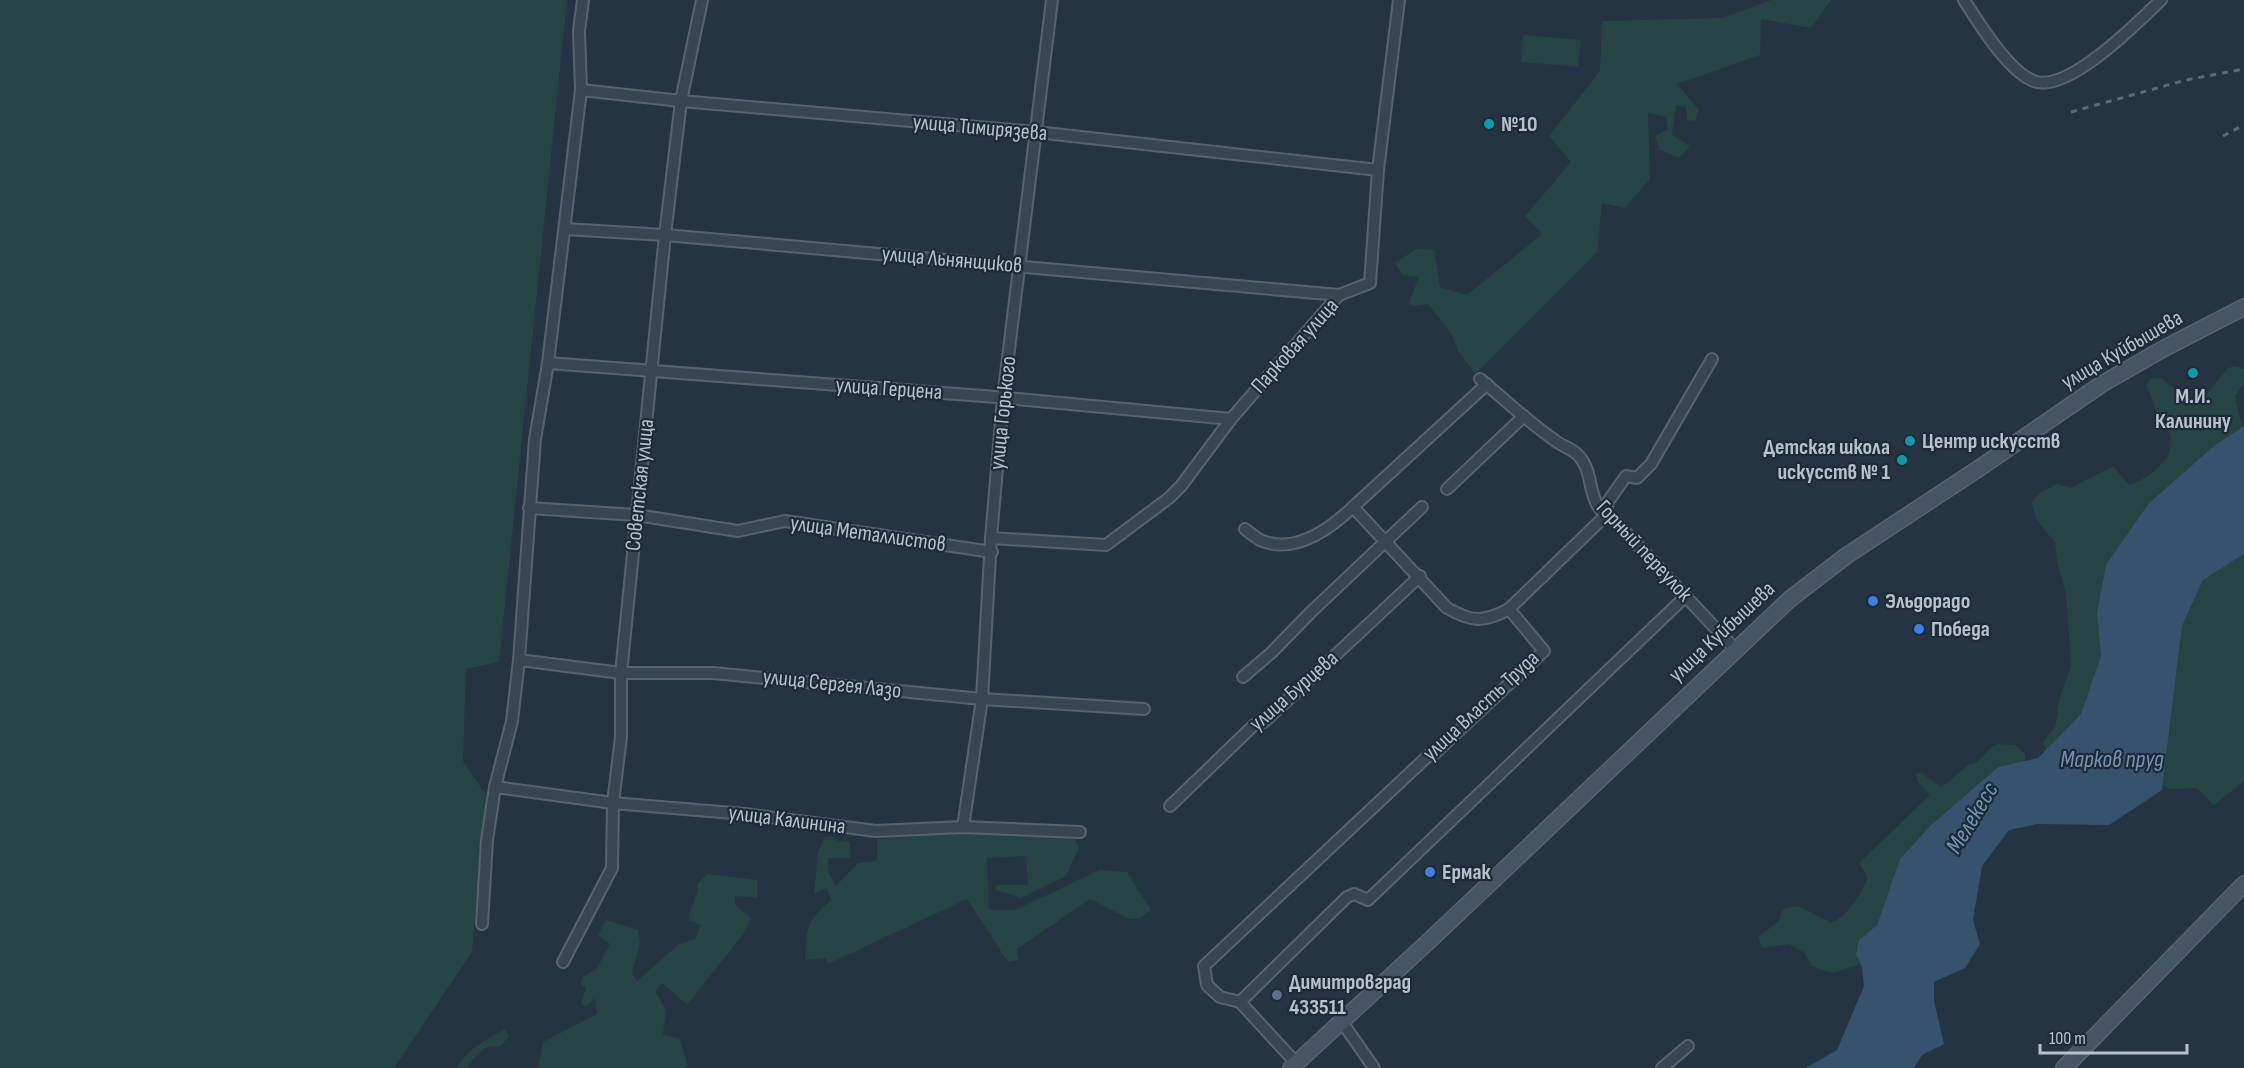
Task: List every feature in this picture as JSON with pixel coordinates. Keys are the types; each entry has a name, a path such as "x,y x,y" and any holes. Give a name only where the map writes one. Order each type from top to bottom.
{"main road":[{"name":"улица Куйбышева","path":"1293,1066 1790,599 1846,556 1978,470 2102,384 2244,307"},
{"path":"2064,1068 2244,884"}],"street":[{"path":"482,924 487,840 495,787 512,721 519,660 535,439 548,363 581,90 579,31 583,0"},
{"name":"Советская улица","path":"563,962 612,868 613,803 621,737 621,673 665,235 681,101 702,0"},
{"name":"улица Горького","path":"963,827 982,699 991,538 1003,398 1052,0"},
{"name":"Парковая улица","path":"991,538 1106,545 1169,498 1181,486 1231,419 1339,295 1370,283 1378,170 1399,0"},
{"path":"1964,0 1996,47 2016,69 2035,82 2054,83 2109,50 2161,0"},
{"name":"улица Тимирязева","path":"581,90 1036,132 1378,170"},
{"name":"улица Льнянщиков","path":"565,229 665,235 1339,295"},
{"path":"1245,529 1261,540 1293,543 1324,530 1353,507 1420,576 1447,608 1464,618 1484,620 1509,609 1600,520 1607,517 1607,503 1626,476 1637,478 1651,464 1712,359"},
{"name":"улица Герцена","path":"548,363 1003,398 1231,419"},
{"name":"Горный переулок","path":"1353,507 1484,382 1553,440 1578,455 1588,474 1594,503 1607,517 1615,521 1735,649"},
{"path":"1447,489 1524,416"},
{"name":"улица Бурцева","path":"1243,677 1271,653 1422,507"},
{"name":"улица Металлистов","path":"529,508 636,515 738,531 785,521 992,552"},
{"name":"улица Бурцева","path":"1170,806 1254,725 1264,722 1420,576"},
{"path":"1293,1066 1239,1002 1347,897 1354,894 1368,900 1686,596"},
{"name":"улица Власть Труда","path":"1239,1002 1220,997 1207,985 1204,966 1429,755 1434,754 1545,651 1509,609"},
{"name":"улица Сергея Лазо","path":"519,660 621,673 713,673 982,699 1144,709"},
{"name":"улица Калинина","path":"495,787 613,803 746,814 876,831 963,827 1080,832"},
{"path":"1342,1022 1374,1068"},
{"path":"1662,1068 1688,1046"}],"green space":[{"path":"0,0 567,0 499,662 466,669 463,761 486,795 472,952 394,1068 0,1068"},
{"path":"1771,0 1831,0 1811,28 1761,19 1760,55 1677,84 1699,110 1695,121 1687,120 1686,107 1676,105 1672,135 1690,146 1679,158 1660,150 1655,136 1668,129 1666,117 1648,113 1650,179 1625,208 1602,203 1597,252 1475,374 1458,351 1452,335 1428,304 1412,306 1409,302 1419,277 1402,275 1395,263 1416,249 1434,250 1440,287 1467,295 1542,234 1525,216 1571,162 1549,136 1600,71 1602,21 1722,18"},
{"path":"1523,35 1581,40 1578,67 1521,62"},
{"path":"2235,366 2244,369 2244,384 2235,396 2242,427 2215,445 2149,503 2097,613 2102,656 2081,714 2046,750 2043,742 2055,727 2060,696 2071,666 2066,593 2057,561 2055,543 2037,520 2031,503 2040,493 2057,484 2071,488 2113,466 2129,485 2146,477 2165,460 2169,453 2171,440 2171,435 2160,419 2146,385 2150,379 2161,378 2191,402 2205,396 2228,368"},
{"path":"2244,554 2244,781 2214,805 2197,788 2170,789 2163,785 2182,626 2203,580"},
{"path":"1999,744 2015,745 2025,754 2025,761 1998,767 1930,826 1900,859 1877,925 1859,940 1856,955 1860,964 1832,973 1812,966 1804,952 1789,944 1762,948 1758,937 1778,922 1783,909 1798,906 1831,923 1849,910 1868,878 1859,863 1930,795 1917,781 1916,774 1922,772 1941,788 1968,765 1977,762 1992,747"},
{"path":"965,832 1074,838 1079,848 1066,876 1020,898 996,890 996,885 1028,885 1026,856 987,858 989,910 1015,910 1100,870 1127,872 1151,910 1140,918 1129,919 1090,899 1017,949 1019,960 1008,962 967,899 828,964 826,958 805,960 809,926 816,914 831,900 827,888 814,894 818,852 825,837 833,836 838,841 850,842 851,858 828,858 828,872 836,886 858,863 877,861 877,839"},
{"path":"708,874 757,880 757,898 735,896 735,905 751,918 744,933 687,1005 662,983 655,991 666,1010 663,1035 679,1038 688,1066 685,1068 538,1068 543,1042 597,1014 595,998 586,1006 581,1004 586,988 580,984 582,977 596,970 610,944 598,935 606,920 638,930 640,943 632,974 637,981 678,945 695,939 701,925 689,921 689,915 697,893 697,884"},
{"path":"505,1029 509,1037 500,1046 486,1047 470,1062 468,1068 457,1068 472,1050"}],"water":[{"name":"Марков пруд","path":"2244,426 2244,554 2203,580 2182,626 2162,790 2109,825 2037,824 2009,830 1982,866 1973,920 1980,944 1965,968 1934,982 1934,1001 1944,1044 1922,1055 1914,1068 1806,1068 1837,1050 1864,986 1862,967 1856,955 1859,940 1877,925 1900,859 1930,826 1998,767 2038,758 2081,714 2101,656 2097,613 2106,565 2149,503 2215,445"}],"railway":[{"path":"2071,112 2186,80 2244,69"},
{"path":"2223,136 2244,125"}],"place":[{"name":"№10","path":"1489,124"},
{"name":"М.И. Калинину","path":"2193,373"},
{"name":"Центр искусств","path":"1910,441"},
{"name":"Детская школа искусств № 1","path":"1902,460"},
{"name":"Эльдорадо","path":"1873,601"},
{"name":"Победа","path":"1919,629"},
{"name":"Ермак","path":"1430,872"},
{"name":"Димитровград 433511","path":"1277,995"}],"water label":[{"name":"Мелекесс","path":"1972,818"}]}
